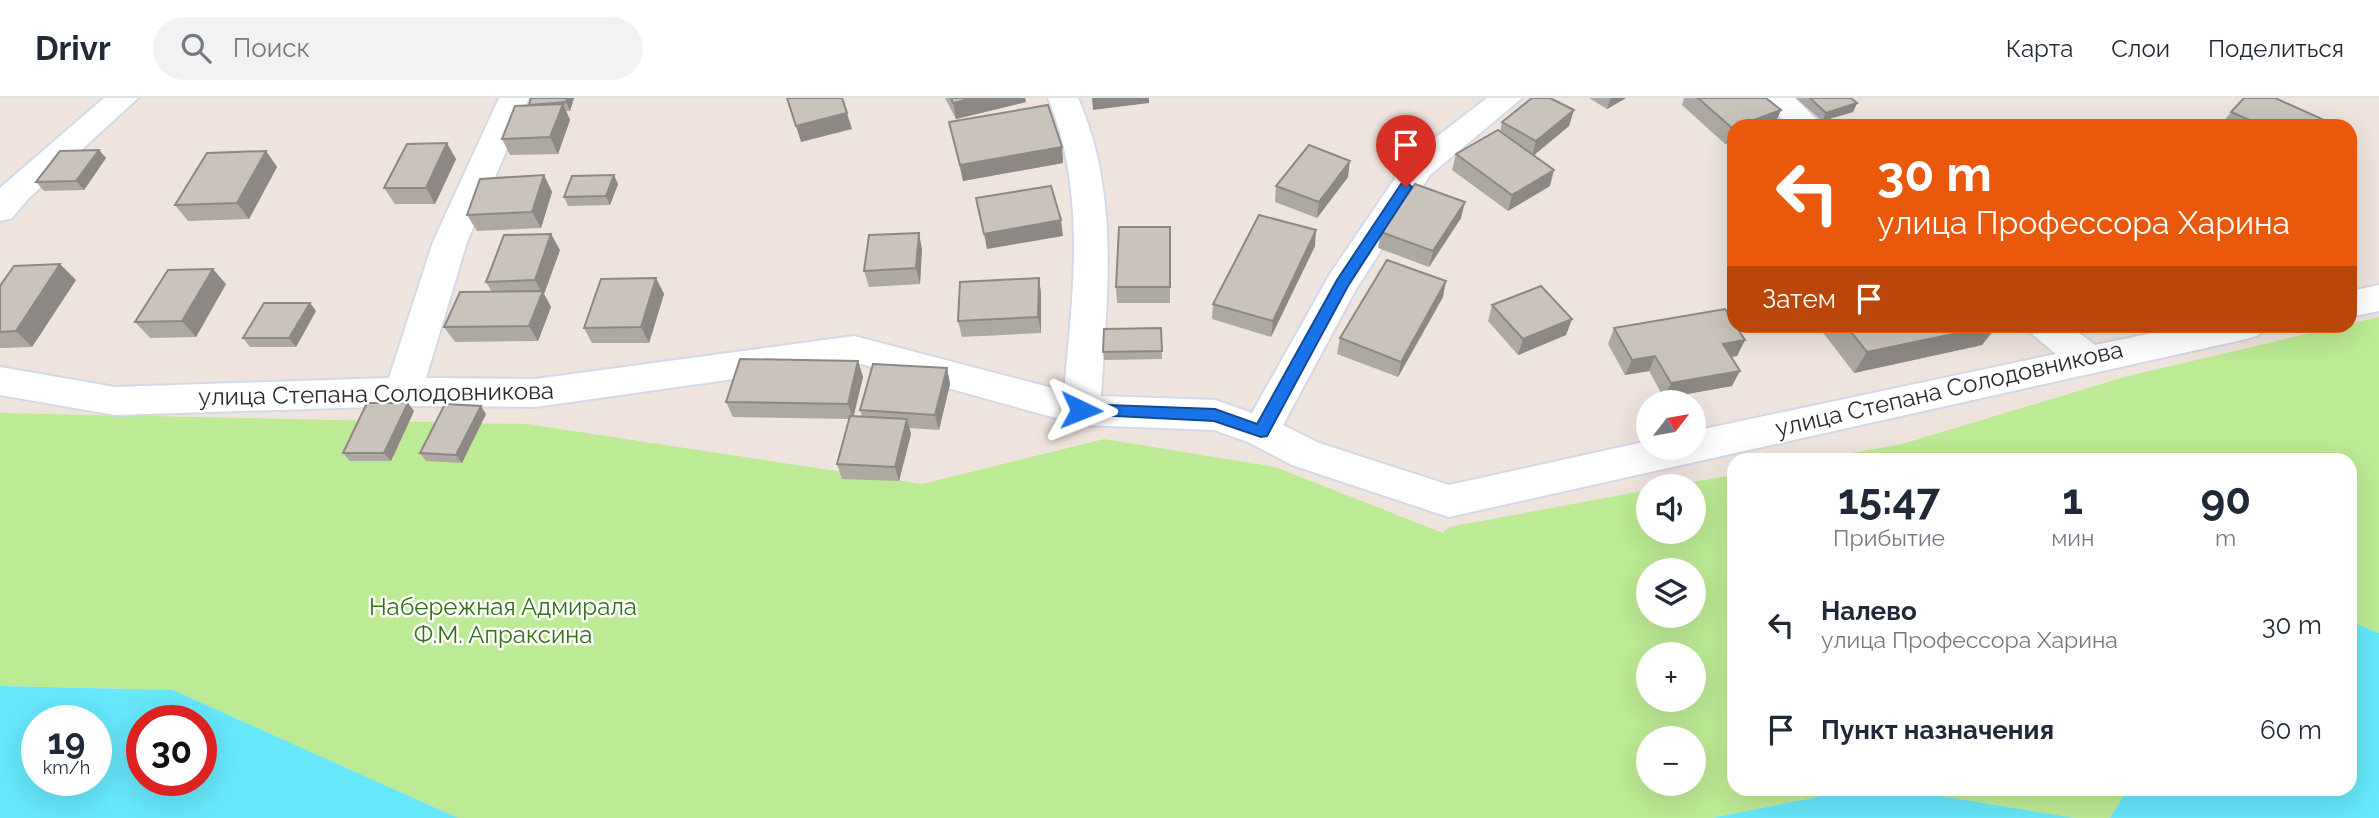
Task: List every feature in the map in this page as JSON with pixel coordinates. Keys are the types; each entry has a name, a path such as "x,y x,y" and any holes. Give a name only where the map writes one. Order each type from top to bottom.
{"street":[{"path":"0,210 16,191 123,98"},
{"path":"403,392 450,242 514,98"},
{"path":"1063,98 1077,122 1093,228 1081,410"},
{"path":"1261,431 1342,284 1419,167 1507,98"},
{"path":"1777,98 1800,119"},
{"path":"2357,303 2379,298"},
{"path":"2055,333 2086,358"},
{"name":"улица Степана Солодовникова","path":"1706,443 2086,358 2211,333"},
{"name":"улица Степана Солодовникова","path":"0,381 115,401 403,392 535,393 854,349 1081,410 1215,415 1261,431 1306,454 1449,501 1636,459"}],"green space":[{"path":"2379,317 2379,633 2357,624 2357,453 1851,453 1902,444 2128,376 2311,333 2357,333 2357,322"},
{"name":"Набережная Адмирала Ф.М. Апраксина","path":"0,413 527,424 922,484 1104,439 1275,467 1443,533 1449,527 1636,492 1636,544 1706,544 1706,480 1727,476 1727,796 1823,796 1711,818 458,818 217,710 217,705 206,705 173,690 0,686"},
{"path":"1940,796 2124,796 2110,818 2075,818"}],"water":[{"path":"2357,624 2379,633 2379,818 2110,818 2124,796 2357,796"},
{"path":"0,686 173,690 206,705 126,705 126,796 217,796 217,710 458,818 0,818"},
{"path":"1823,796 1940,796 2075,818 1711,818"}],"building":[{"path":"531,98 567,98 566,102 529,105"},
{"path":"787,98 842,98 847,113 796,126"},
{"path":"951,98 974,98 953,103"},
{"path":"1532,98 1550,98 1574,110 1536,141 1502,122"},
{"path":"1698,98 1766,98 1781,110 1756,119 1727,119 1727,124"},
{"path":"1810,98 1851,98 1857,103 1826,113"},
{"path":"2244,98 2275,98 2322,119 2247,119 2231,112"},
{"path":"563,104 550,137 502,139 515,106"},
{"path":"1048,105 1062,147 960,165 949,122"},
{"path":"1498,130 1554,170 1512,195 1456,154"},
{"path":"447,143 426,188 384,188 407,144"},
{"path":"1309,145 1350,161 1319,202 1276,186"},
{"path":"99,150 76,181 36,182 60,151"},
{"path":"266,151 237,203 175,205 207,153"},
{"path":"544,175 532,212 467,215 480,179"},
{"path":"614,175 606,196 564,197 572,176"},
{"path":"1415,184 1465,202 1433,251 1381,232"},
{"path":"1051,186 1061,220 984,234 976,198"},
{"path":"1259,215 1316,230 1273,321 1213,304"},
{"path":"1119,227 1170,227 1170,287 1116,287"},
{"path":"919,233 916,268 864,271 869,235"},
{"path":"551,234 535,280 486,282 504,235"},
{"path":"1387,260 1446,281 1401,362 1340,338"},
{"path":"60,264 16,331 0,332 0,286 14,266"},
{"path":"213,269 182,321 135,322 168,270"},
{"path":"656,278 641,327 584,328 601,279"},
{"path":"1039,278 1038,317 958,321 960,282"},
{"path":"1541,286 1572,319 1523,339 1492,305"},
{"path":"543,291 529,326 444,327 460,292"},
{"path":"264,303 310,303 289,338 243,338"},
{"path":"1725,309 1727,333 1740,333 1745,340 1723,344 1740,371 1671,383 1655,356 1632,360 1614,328"},
{"path":"1161,328 1162,351 1103,352 1104,329"},
{"path":"1852,333 1958,333 1867,352"},
{"path":"740,359 858,361 848,404 726,402"},
{"path":"873,364 947,368 935,415 860,410"},
{"path":"367,403 408,403 384,453 343,453"},
{"path":"445,404 481,406 456,455 420,453"},
{"path":"850,416 907,419 895,467 837,464"}],"route":[{"path":"1081,410 1215,415 1261,431 1342,284 1406,187"}]}
